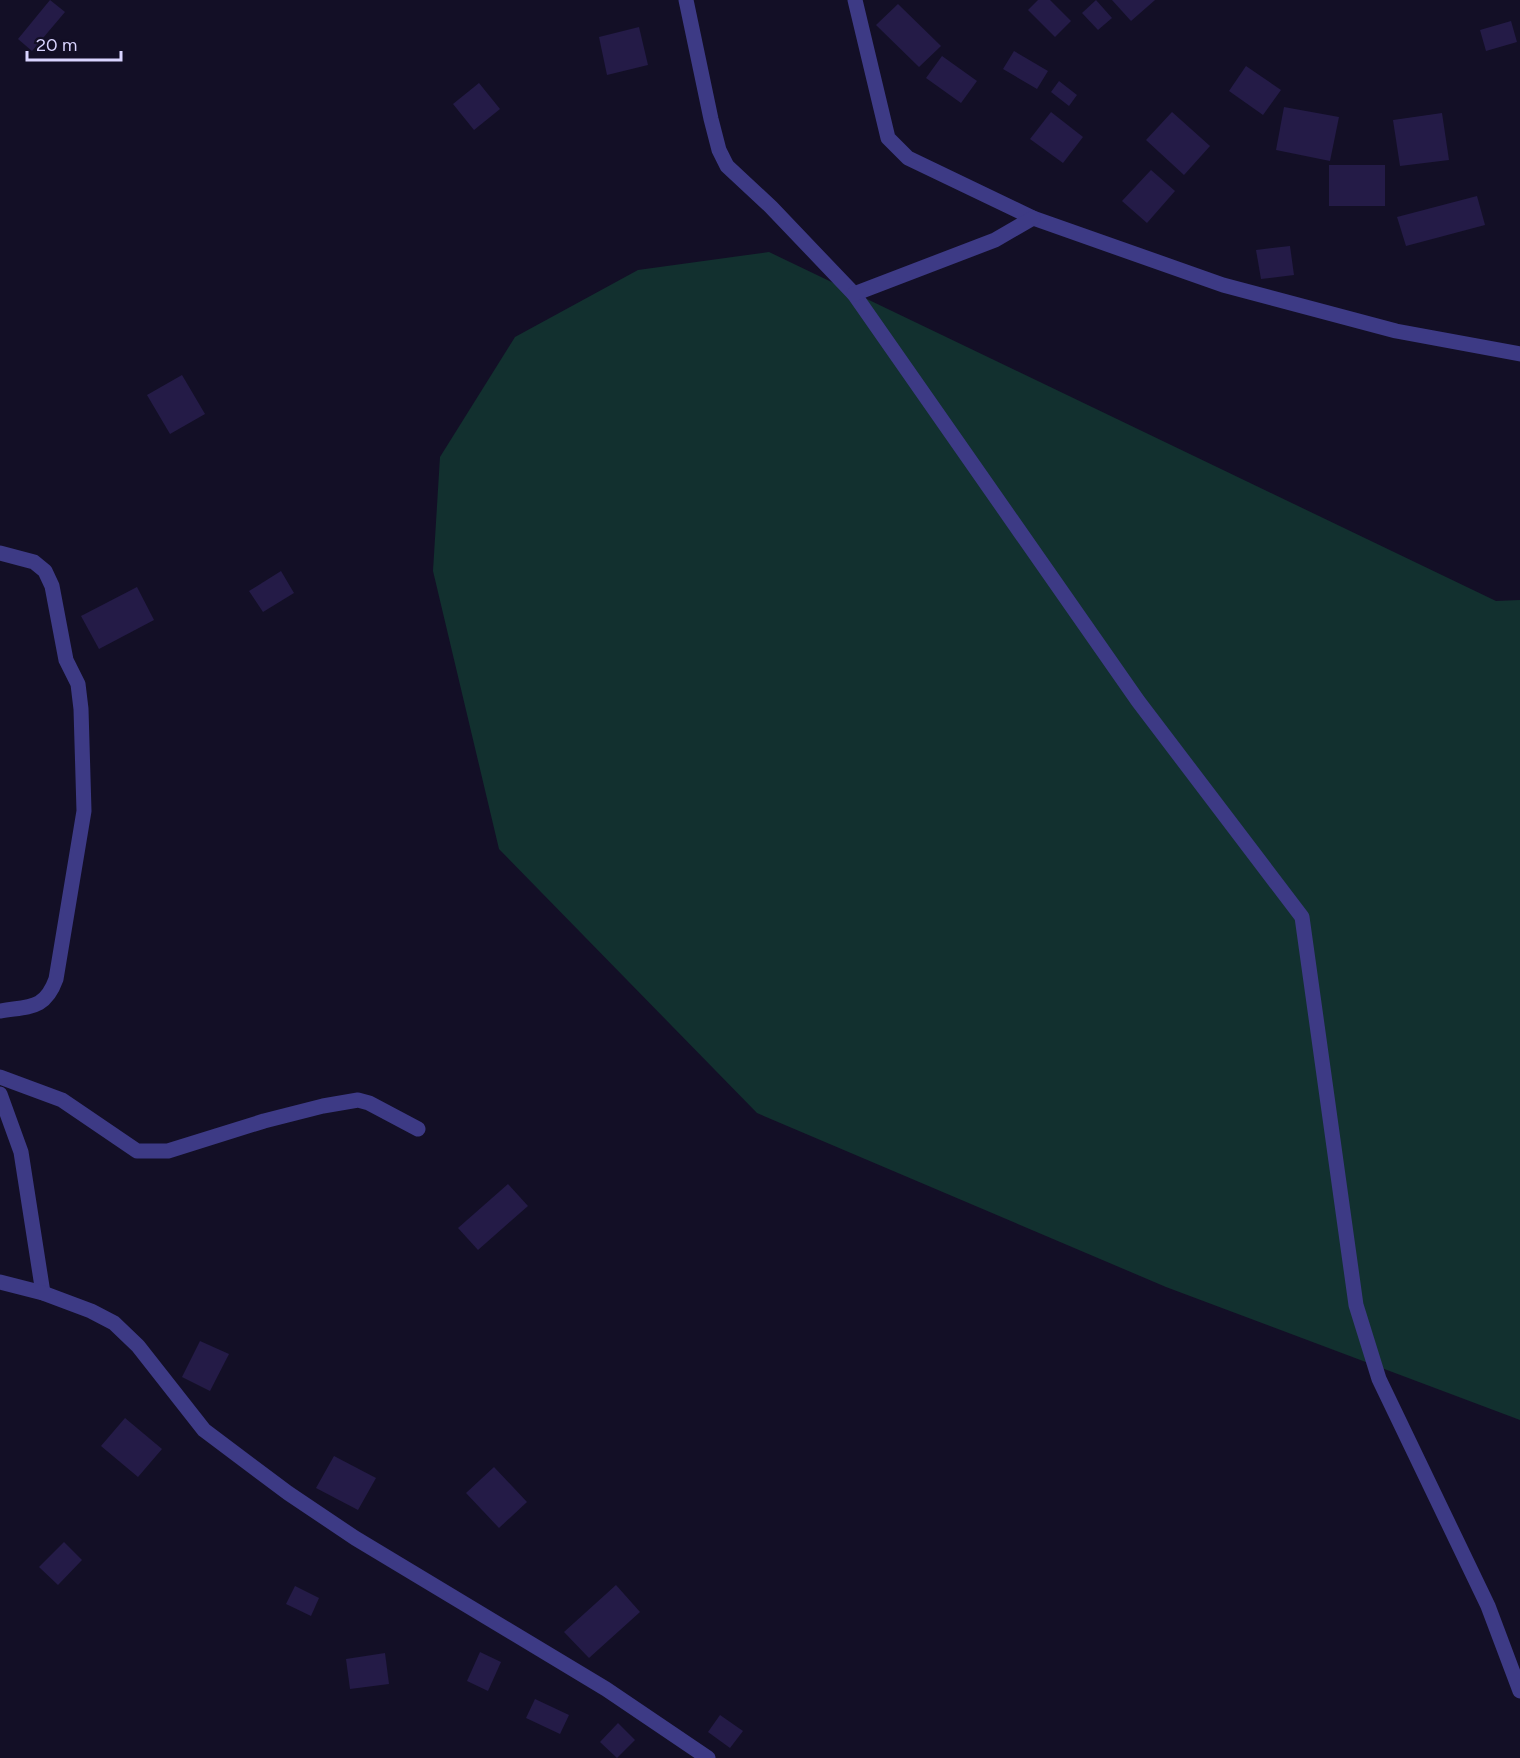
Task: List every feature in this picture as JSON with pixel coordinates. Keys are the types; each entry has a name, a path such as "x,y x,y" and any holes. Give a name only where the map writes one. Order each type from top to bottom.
{"street":[{"path":"686,0 711,119 719,150 727,166 771,207 854,294 1138,701 1302,916 1356,1305 1379,1378 1488,1606 1520,1691"},
{"path":"855,0 888,138 908,158 1033,218 1223,285 1396,331 1520,354"},
{"path":"854,294 933,266 995,240 1033,218"},
{"path":"0,553 34,562 45,571 52,586 66,660 79,692 84,811 56,979 50,996 40,1004 0,1011"},
{"path":"0,1077 62,1100 137,1151 145,1152 168,1151 264,1121 358,1100 369,1102 418,1129"},
{"path":"0,1094 21,1152 43,1293"},
{"path":"0,1282 43,1293 91,1311 114,1323 138,1346 204,1430 288,1493 355,1538 606,1689 708,1758"}],"green space":[{"path":"769,252 1496,601 1520,600 1520,1420 1166,1287 757,1113 499,849 433,571 440,457 515,337 638,270"}],"building":[{"path":"50,0 65,12 32,51 18,39"},
{"path":"1038,0 1050,0 1071,21 1055,37 1028,10"},
{"path":"1096,0 1112,18 1098,30 1082,13"},
{"path":"1112,0 1155,0 1131,21"},
{"path":"898,4 941,46 919,67 876,25"},
{"path":"1511,21 1517,42 1486,51 1480,30"},
{"path":"639,27 648,65 607,75 599,37"},
{"path":"1014,51 1048,71 1037,89 1003,69"},
{"path":"942,56 977,81 961,103 926,78"},
{"path":"1246,66 1281,90 1263,115 1229,91"},
{"path":"1059,81 1077,95 1069,106 1051,92"},
{"path":"479,83 500,109 474,130 453,104"},
{"path":"1284,107 1339,117 1330,161 1276,150"},
{"path":"1051,112 1083,137 1063,163 1030,139"},
{"path":"1172,112 1210,146 1184,175 1146,140"},
{"path":"1442,113 1449,160 1400,166 1393,120"},
{"path":"1329,165 1385,165 1385,206 1329,206"},
{"path":"1151,170 1175,191 1147,223 1122,201"},
{"path":"1477,196 1485,225 1406,246 1397,217"},
{"path":"1290,246 1294,275 1261,279 1256,250"},
{"path":"182,375 205,414 170,434 147,395"},
{"path":"281,571 294,593 263,612 249,591"},
{"path":"137,587 154,620 99,649 81,616"},
{"path":"508,1184 528,1206 478,1250 458,1228"},
{"path":"200,1341 229,1354 210,1391 182,1377"},
{"path":"125,1418 162,1449 138,1477 101,1446"},
{"path":"334,1456 376,1478 358,1510 316,1488"},
{"path":"494,1467 527,1502 499,1528 466,1493"},
{"path":"64,1542 82,1560 58,1585 39,1567"},
{"path":"616,1585 640,1612 589,1658 564,1632"},
{"path":"295,1586 319,1598 311,1616 286,1604"},
{"path":"480,1652 501,1662 488,1691 467,1681"},
{"path":"385,1653 389,1684 350,1689 346,1659"},
{"path":"535,1699 569,1715 560,1734 526,1718"},
{"path":"720,1715 743,1731 730,1748 708,1732"},
{"path":"618,1723 635,1740 617,1758 600,1742"}]}
